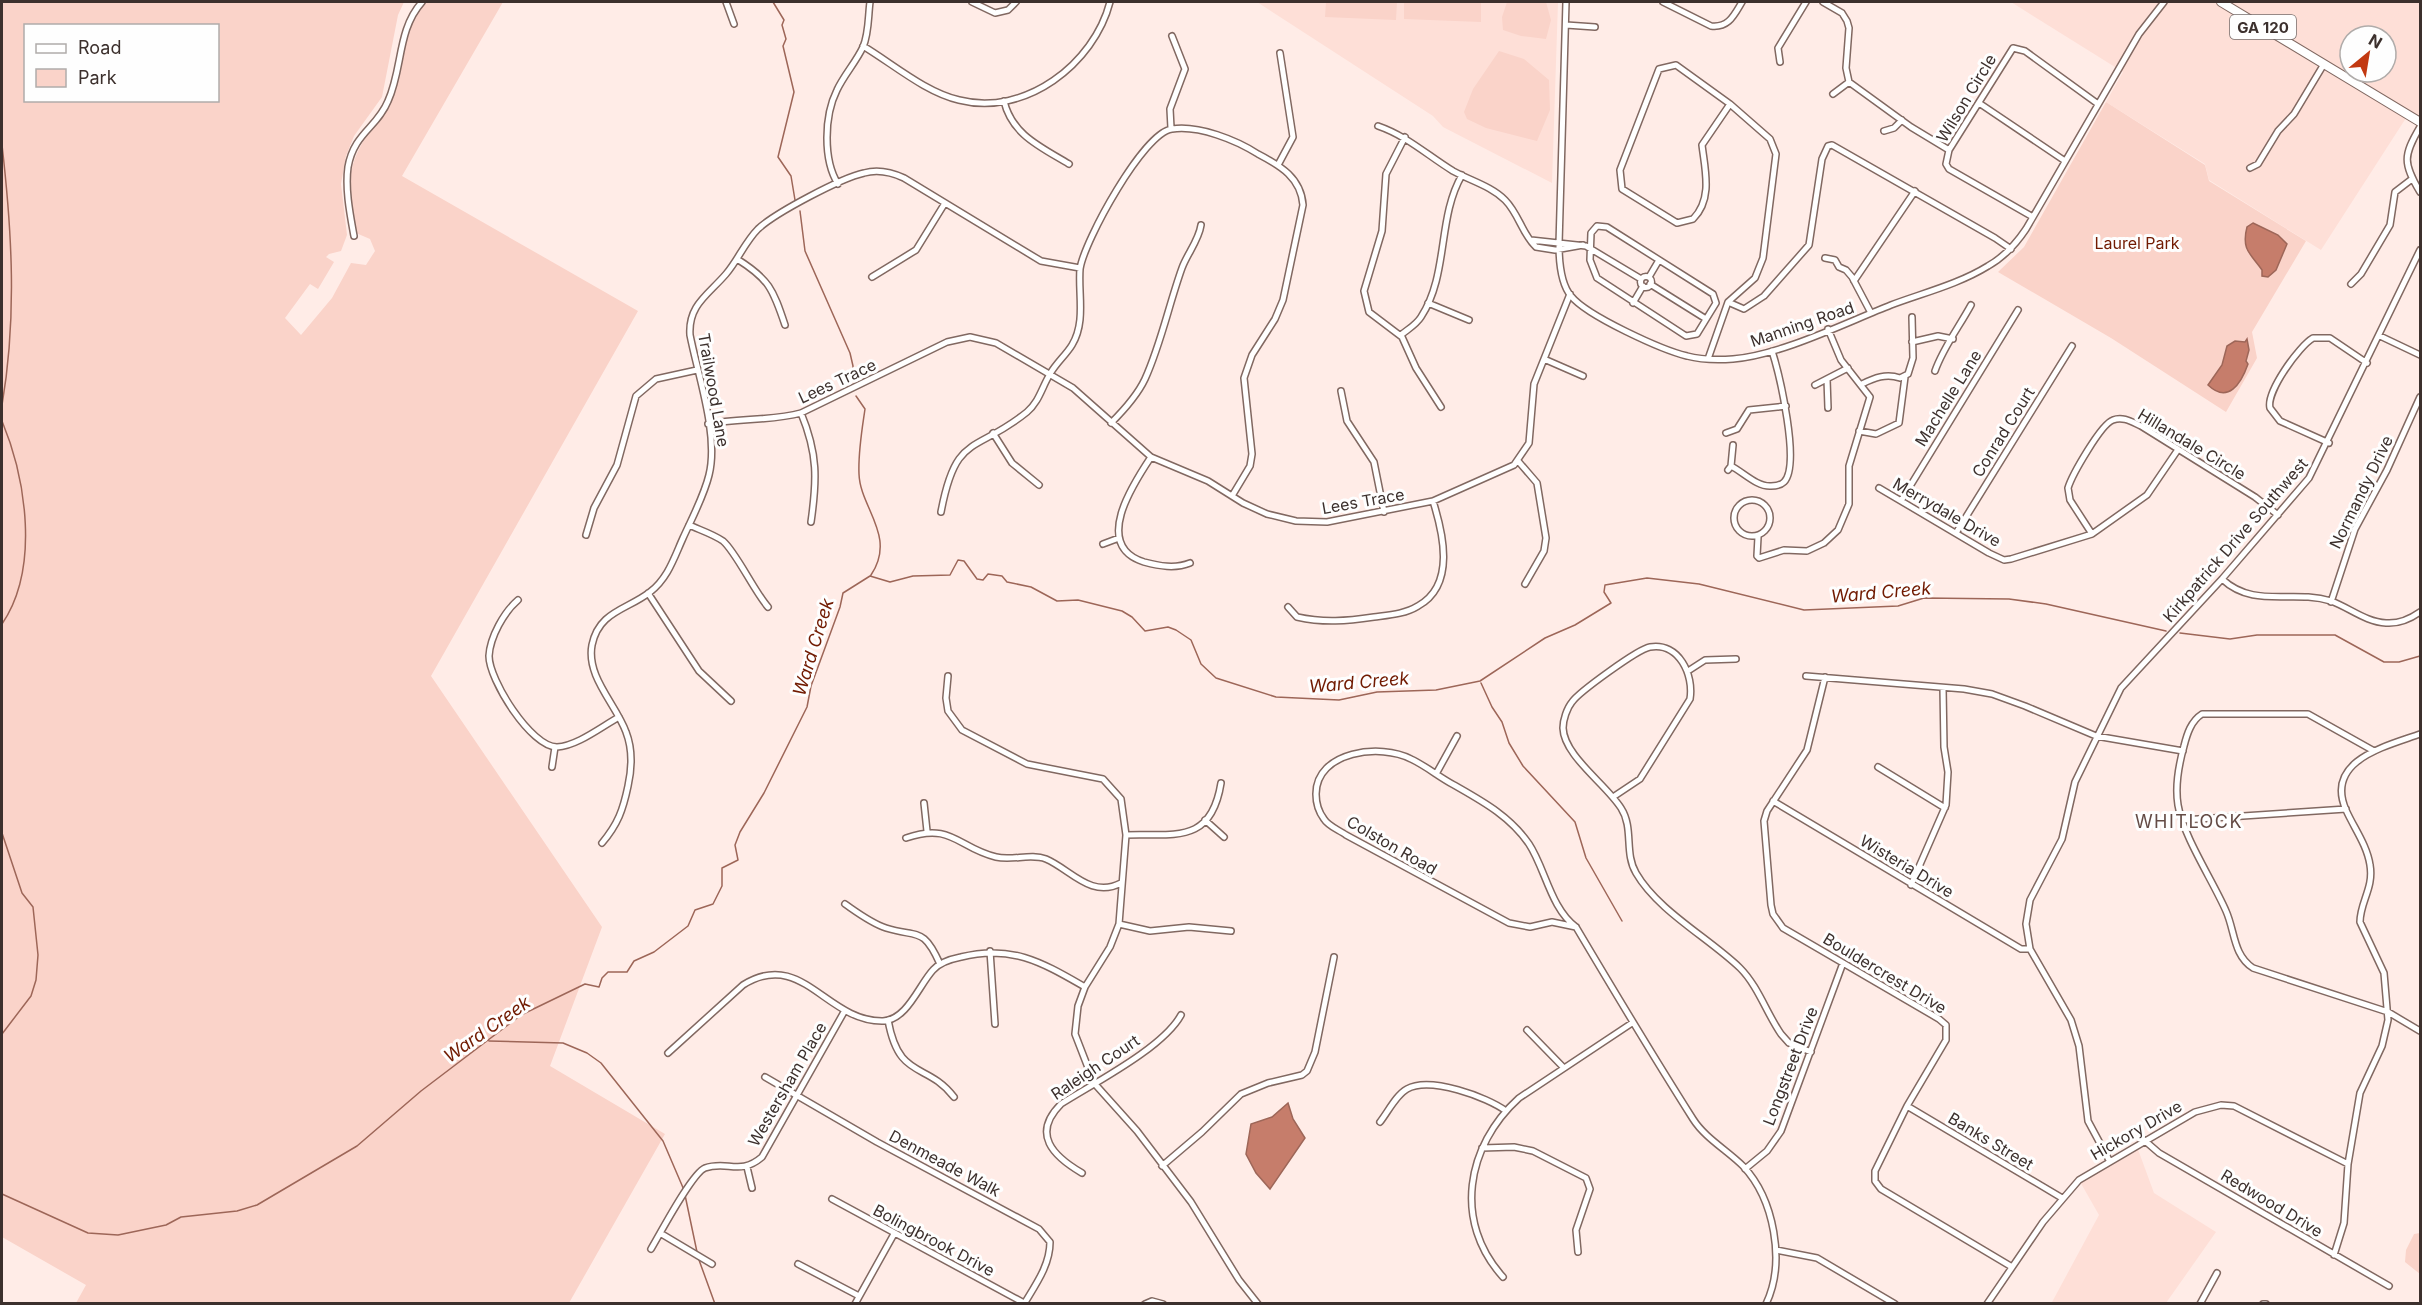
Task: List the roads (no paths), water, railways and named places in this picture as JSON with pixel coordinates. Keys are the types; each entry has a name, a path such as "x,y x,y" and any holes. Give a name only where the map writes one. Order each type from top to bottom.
{"highway":[{"name":"GA 120","path":"2221,2 2421,122"}],"street":[{"path":"354,236 347,178 352,152 356,141 388,102 404,36 412,13 422,2"},
{"path":"726,2 734,24"},
{"path":"838,184 828,164 826,151 833,101 863,46 870,2"},
{"path":"972,2 995,13 1008,10 1016,2"},
{"path":"863,46 948,97 980,104 1004,101 1047,85 1082,56 1098,34 1110,2"},
{"path":"1525,584 1544,551 1546,538 1537,483 1518,461 1529,443 1532,391 1569,294 1562,273 1559,246 1566,2"},
{"path":"1663,2 1719,27 1731,21 1742,2"},
{"path":"1780,62 1778,48 1806,2"},
{"path":"1823,2 1842,13 1847,21 1849,28 1846,68 1850,82 1902,120 1949,150"},
{"name":"Manning Road","path":"1569,294 1586,309 1657,345 1687,356 1708,359 1742,358 1772,351 1980,270 2011,249 2033,217 2139,34 2164,2"},
{"path":"1566,25 1595,27"},
{"path":"1172,36 1185,69 1170,109 1172,128"},
{"name":"Wilson Circle","path":"2033,217 1949,169 1946,164 1949,150 2013,48 2025,51 2098,104"},
{"path":"1278,165 1293,137 1280,54"},
{"path":"2250,168 2258,164 2278,131 2294,114 2324,64"},
{"path":"1708,359 1728,302 1755,278 1764,258 1776,154 1770,139 1730,104 1676,65 1659,69 1620,170 1622,189 1677,223 1693,219 1703,204 1707,175 1702,145 1730,104"},
{"path":"1833,94 1850,82"},
{"path":"1004,101 1010,119 1019,132 1069,164"},
{"path":"1979,103 2065,161"},
{"path":"1884,131 1894,128 1902,120"},
{"path":"1378,126 1405,137 1462,175 1495,191 1506,201 1531,240 1559,246 1590,247 1641,279 1643,286"},
{"path":"2421,127 2406,155 2406,166 2421,192"},
{"path":"941,512 946,486 957,460 975,442 1027,412 1036,404 1050,373 1077,335 1081,313 1080,268 1094,230 1139,156 1154,138 1172,128 1209,133 1230,140 1278,165 1298,184 1303,206 1283,300 1275,319 1252,355 1244,378 1252,454 1250,466 1232,496"},
{"path":"1405,137 1386,174 1382,231 1364,294 1372,315 1401,335 1416,368 1441,407"},
{"path":"1728,302 1744,309 1757,303 1809,245 1822,159 1828,146 1832,145 1847,151 2011,249"},
{"name":"Trailwood Lane","path":"602,843 620,820 630,776 630,748 619,717 594,670 591,655 593,641 601,623 610,614 648,594 666,574 707,482 711,466 708,424 690,328 694,309 737,259 750,238 766,223 838,184 863,173 887,172 904,178 1046,263 1080,268"},
{"path":"1401,335 1420,319 1428,303 1443,252 1451,198 1462,175"},
{"path":"2351,284 2361,274 2390,225 2395,192 2412,179"},
{"path":"1854,280 1915,191"},
{"path":"872,277 916,250 945,203"},
{"path":"1111,423 1132,400 1150,365 1178,279 1187,255 1200,233 1201,225"},
{"path":"1603,226 1714,295 1716,303 1697,334 1689,337 1595,277 1590,263 1590,247 1593,229 1603,226"},
{"name":"Kirkpatrick Drive Southwest","path":"2030,949 2026,924 2030,900 2062,839 2075,782 2121,688 2222,579 2309,478 2329,443 2421,250"},
{"path":"1825,258 1835,260 1854,280 1870,314"},
{"path":"737,259 760,274 769,284 785,324"},
{"path":"1641,279 1648,277 1659,260"},
{"path":"1648,277 1650,284 1706,319"},
{"path":"1633,303 1643,286 1650,284"},
{"path":"1428,303 1469,320"},
{"path":"1935,371 1941,354 1953,339 1971,305"},
{"name":"Machelle Lane","path":"1901,501 2018,310"},
{"path":"1859,431 1876,434 1899,423 1905,377 1912,365 1912,318"},
{"path":"970,337 971,328"},
{"path":"1758,537 1743,533 1736,526 1736,511 1743,500 1750,499 1769,510 1770,522 1758,537 1757,556 1762,558 1784,550 1807,551 1831,537 1844,521 1849,504 1849,466 1870,401 1862,384 1838,355 1828,329"},
{"path":"1912,342 1938,336 1953,339"},
{"path":"2380,336 2421,355"},
{"name":"Lees Trace","path":"708,424 741,418 778,418 801,413 947,342 970,337 996,343 1050,373 1080,393 1151,457 1208,482 1258,510 1296,521 1328,522 1433,501 1503,471 1518,461"},
{"path":"2329,443 2280,421 2270,408 2271,394 2300,351 2313,338 2330,338 2367,363"},
{"name":"Conrad Court","path":"1956,533 2072,346"},
{"path":"1733,445 1729,468 1768,487 1780,485 1788,475 1786,406 1772,351"},
{"path":"1544,359 1583,376"},
{"path":"1815,385 1848,369"},
{"path":"586,535 594,508 617,465 636,396 656,379 697,370"},
{"path":"1862,384 1874,378 1905,377"},
{"path":"1827,378 1828,408"},
{"path":"1341,391 1347,421 1374,462 1384,512"},
{"name":"Normandy Drive","path":"2331,602 2355,529 2387,470 2421,397"},
{"path":"1726,433 1737,429 1749,411 1786,406"},
{"path":"801,413 811,436 817,468 811,522"},
{"name":"Hillandale Circle","path":"2092,534 2070,500 2068,488 2104,426 2116,419 2127,420 2255,497 2278,515"},
{"path":"993,433 1012,463 1039,485"},
{"name":"Merrydale Drive","path":"1879,488 2004,560 2092,534 2147,495 2177,451"},
{"path":"1151,457 1124,505 1119,538 1129,553 1140,561 1174,567 1190,563"},
{"path":"1288,607 1297,617 1332,623 1397,614 1420,606 1433,591 1444,563 1443,535 1433,501"},
{"path":"689,525 716,537 727,545 768,608"},
{"path":"1104,544 1119,538"},
{"path":"2222,579 2247,596 2295,596 2331,602 2380,623 2398,623 2421,612"},
{"path":"648,594 699,671 731,701"},
{"path":"518,600 510,609 492,642 489,655 492,675 530,732 539,741 555,747 570,744 619,717"},
{"path":"1613,797 1640,779 1690,699 1692,690 1688,671 1677,655 1664,648 1650,647 1636,652 1571,702 1563,726 1568,747 1613,797 1627,822 1630,859 1642,880 1662,904 1743,970 1781,1034 1789,1043 1811,1052"},
{"path":"1688,671 1705,660 1736,659"},
{"path":"948,676 948,711 962,730 1027,764 1103,779 1114,788 1124,806 1126,835 1119,924 1110,947 1086,987 1078,1006 1075,1034 1094,1083 1137,1131 1207,1224 1239,1280 1258,1304"},
{"path":"1806,676 1992,694 2096,736 2182,751"},
{"name":"Bouldercrest Drive","path":"1825,677 1807,750 1767,811 1764,828 1773,914 1783,927 1946,1025 1946,1040 1907,1106 1875,1171 1877,1185 2012,1267"},
{"path":"1911,885 1945,808 1948,772 1944,747 1943,688"},
{"path":"2374,751 2313,715 2304,713 2202,714 2193,724 2182,751 2177,796 2183,820 2228,914 2239,953 2245,962 2253,968 2388,1012 2421,1031"},
{"path":"2334,1255 2344,1223 2348,1164 2360,1093 2382,1046 2388,1012 2384,974 2360,922 2371,882 2369,861 2346,809 2342,793 2346,774 2358,759 2421,734"},
{"path":"1436,774 1457,736"},
{"path":"552,767 555,747"},
{"name":"Colston Road","path":"1576,927 1552,922 1522,927 1477,908 1346,835 1324,821 1316,803 1320,774 1334,762 1353,755 1387,750 1410,758 1476,796 1518,829 1530,846 1558,903 1576,927 1694,1122 1745,1168 1767,1209 1776,1250 1776,1269 1766,1304"},
{"path":"1878,767 1945,808"},
{"path":"1126,835 1177,836 1197,828 1218,802 1221,783"},
{"name":"Wisteria Drive","path":"1773,801 2022,949 2030,949"},
{"path":"924,803 927,831"},
{"path":"2183,820 2346,809"},
{"path":"1204,820 1224,837"},
{"path":"906,838 927,831 948,836 997,858 1047,859 1084,883 1108,887 1121,883"},
{"path":"845,904 886,928 905,930 926,939 933,946 940,964"},
{"path":"1119,924 1150,931 1190,927 1231,931"},
{"path":"2030,949 2071,1020 2079,1046 2088,1121 2109,1160"},
{"path":"668,1053 743,985 757,976 772,973 787,974 807,985 844,1012 866,1019 888,1020 907,1007 923,983 940,964 990,951 1032,958 1086,987"},
{"path":"990,951 995,1024"},
{"path":"1162,1166 1202,1132 1241,1094 1268,1083 1302,1075 1307,1071 1315,1052 1334,957"},
{"name":"Longstreet Drive","path":"1745,1168 1767,1151 1781,1131 1843,963"},
{"name":"Westersham Place","path":"651,1249 696,1174 713,1167 747,1167 762,1157 844,1012"},
{"name":"Raleigh Court","path":"1082,1173 1058,1157 1050,1148 1049,1125 1053,1113 1061,1104 1158,1041 1175,1025 1180,1016"},
{"path":"888,1020 891,1040 909,1067 946,1087 954,1097"},
{"path":"1503,1277 1483,1252 1476,1229 1472,1181 1473,1170 1482,1148 1506,1111 1563,1067 1632,1023"},
{"path":"1527,1030 1563,1067"},
{"name":"Denmeade Walk","path":"765,1077 1039,1229 1050,1242 1050,1249 1043,1273 1024,1303"},
{"path":"1380,1122 1403,1093 1421,1085 1431,1085 1472,1095 1493,1102 1506,1111"},
{"name":"Banks Street","path":"1907,1106 2062,1198"},
{"name":"Hickory Drive","path":"1988,1304 2062,1198 2079,1180 2109,1160 2206,1107 2234,1106 2348,1164"},
{"name":"Redwood Drive","path":"2144,1140 2159,1153 2389,1286"},
{"path":"1482,1148 1514,1147 1533,1151 1587,1178 1590,1189 1576,1230 1578,1252"},
{"path":"747,1167 752,1188"},
{"name":"Bolingbrook Drive","path":"832,1199 1024,1303"},
{"path":"660,1233 712,1264"},
{"path":"855,1304 894,1233"},
{"path":"1776,1250 1817,1258 1894,1304"},
{"path":"798,1264 859,1296"},
{"path":"2200,1304 2217,1273"},
{"path":"1145,1304 1152,1301 1163,1304"}],"waterway":[{"path":"773,2 784,20 782,25 786,39 783,46 794,92 778,157 791,176 795,200"},
{"path":"2,145 11,275 10,340 2,405"},
{"path":"800,211 805,251 850,353 853,366 851,381"},
{"path":"856,396 865,409 859,458 861,487 879,535 878,561 871,575"},
{"path":"2,421 17,469 23,496 25,523 25,550 21,577 14,602 2,624"},
{"name":"Ward Creek","path":"2,1194 88,1233 118,1235 166,1225 181,1217 237,1211 257,1205 357,1146 421,1091 521,1015 585,984 599,987 602,978 608,972 627,972 634,961 654,952 688,926 695,910 713,904 722,886 722,868 738,860 735,845 740,832 764,793 807,707 811,686 843,593 870,576 890,582 913,576 950,575 958,560 964,561 977,579 983,580 988,574 1002,576 1007,582 1031,587 1057,601 1078,600 1122,611 1132,617 1145,631 1168,627 1176,630 1191,640 1201,664 1216,678 1276,697 1339,700 1377,692 1436,690 1480,681 1545,638 1575,625 1611,603 1604,592 1605,585 1647,578 1699,584 1804,610 1898,606 1924,598 2009,599 2046,604 2166,631"},
{"name":"Ward Creek","path":"2180,633 2230,639 2257,635 2335,635 2384,662 2399,662 2420,656"},
{"path":"1481,683 1502,722 1509,743 1523,766 1575,822 1586,858 1622,921"},
{"path":"2,833 22,893 33,907 38,955 36,980 31,996 2,1034"},
{"path":"489,1041 563,1043 587,1053 601,1063 663,1141 684,1190"},
{"path":"685,1195 697,1252"},
{"path":"699,1260 715,1304"}],"district":[{"name":"WHITLOCK","path":"2189,821"}],"park label":[{"name":"Laurel Park","path":"2137,243"}]}
